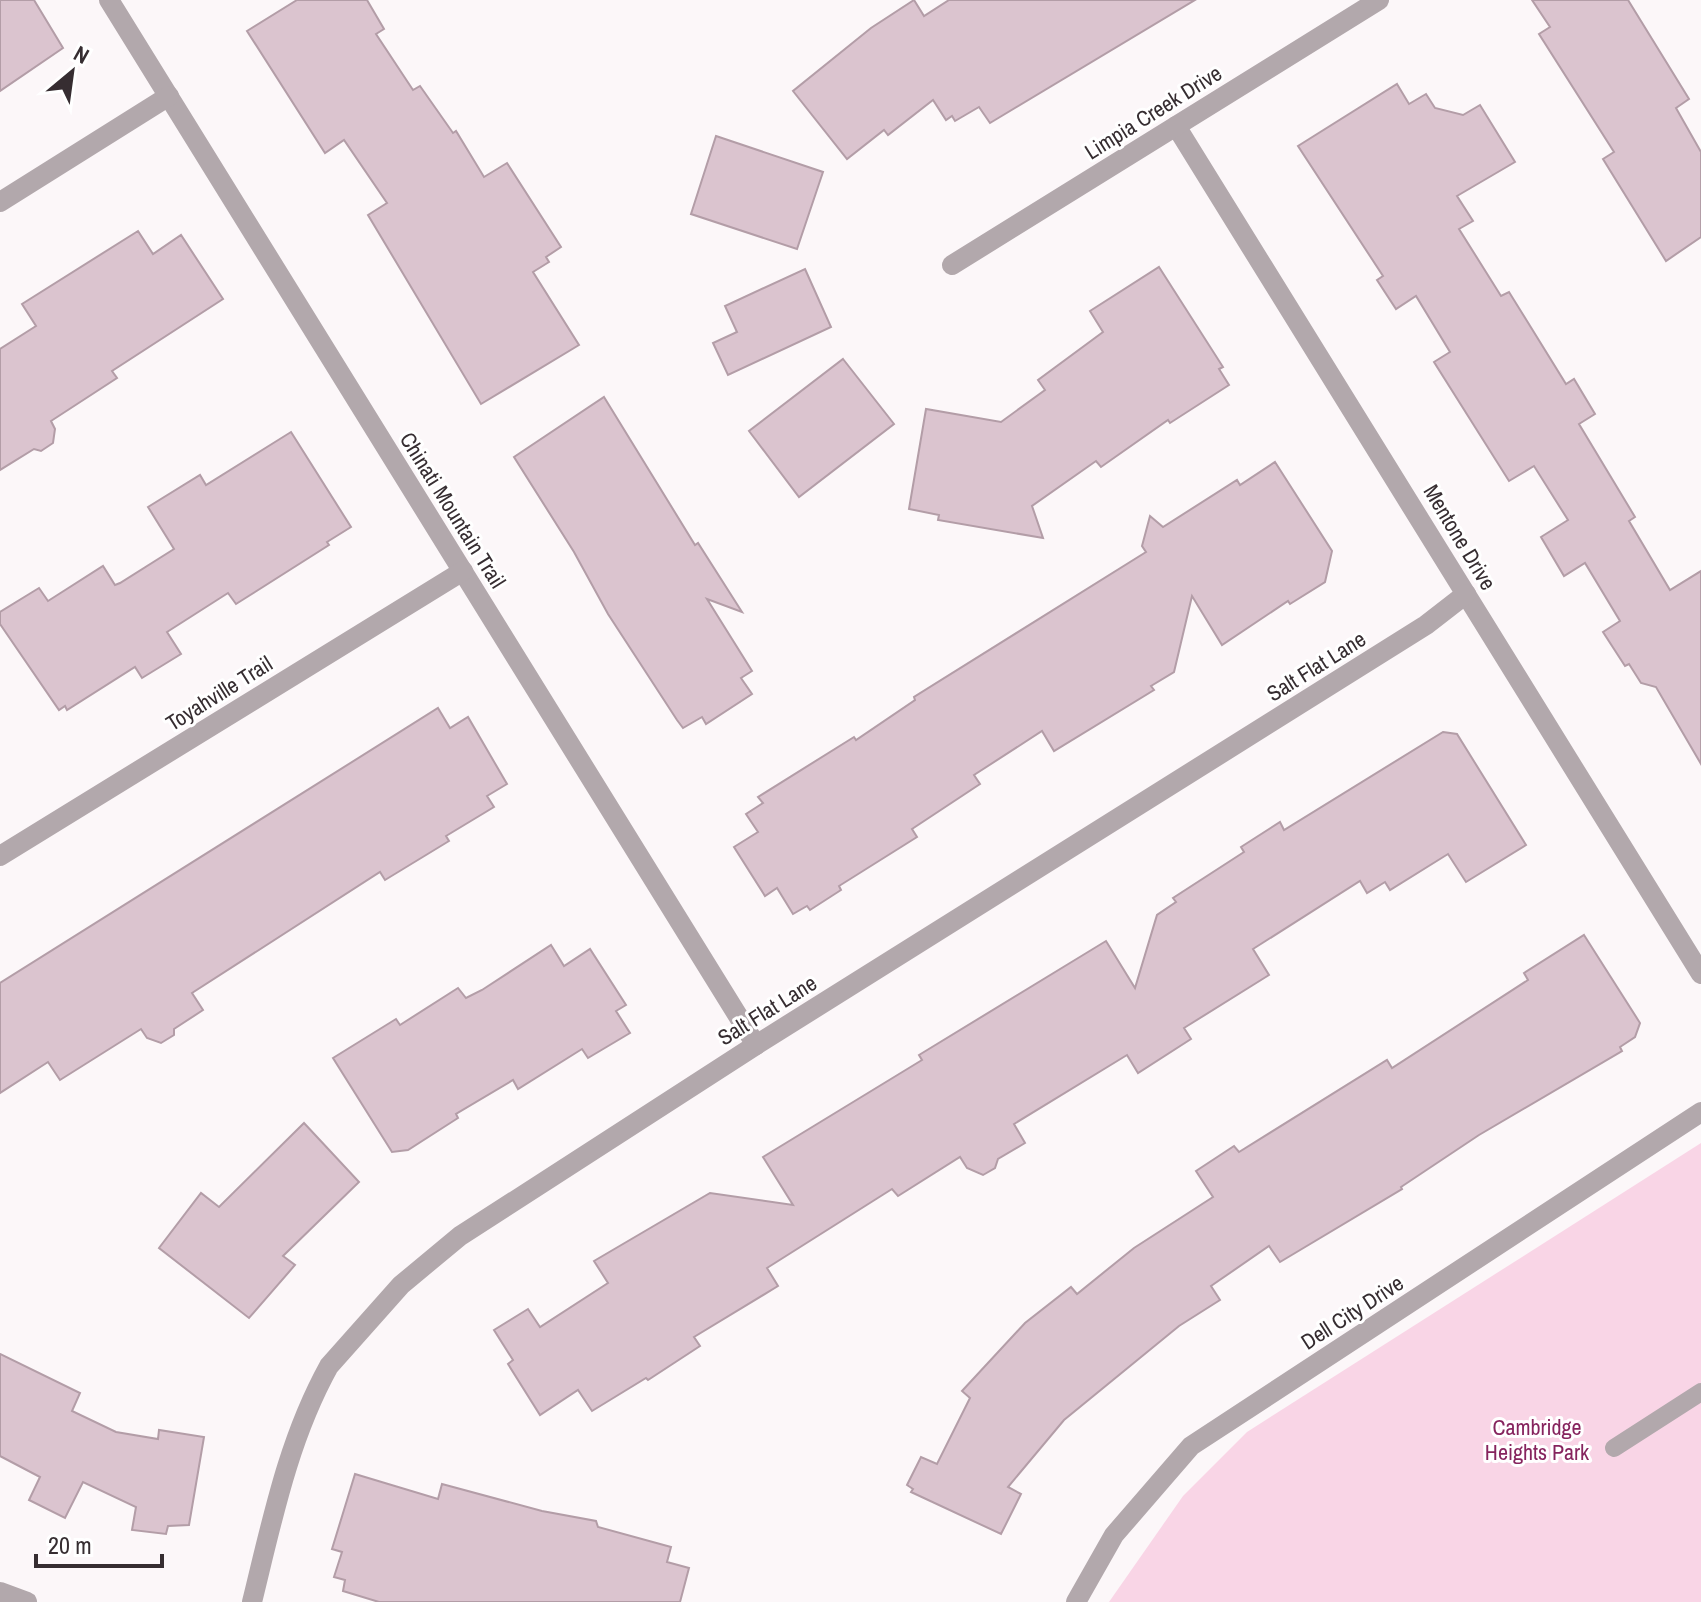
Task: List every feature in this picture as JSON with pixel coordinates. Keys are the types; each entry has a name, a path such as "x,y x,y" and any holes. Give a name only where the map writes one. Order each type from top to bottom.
{"street":[{"name":"Chinati Mountain Trail","path":"109,0 756,1045"},
{"name":"Limpia Creek Drive","path":"952,265 1379,0"},
{"path":"0,202 169,96"},
{"name":"Mentone Drive","path":"1176,126 1701,974"},
{"name":"Toyahville Trail","path":"0,856 463,571"},
{"name":"Salt Flat Lane","path":"252,1602 285,1465 321,1380 329,1366 401,1285 460,1236 756,1045 1426,625 1466,594"},
{"name":"Dell City Drive","path":"1076,1602 1114,1535 1191,1446 1701,1112"},
{"path":"0,1592 27,1602"}],"lane":[{"path":"1614,1448 1701,1392"}],"green space":[{"name":"Cambridge Heights Park","path":"1701,1143 1701,1602 1109,1602 1183,1496 1247,1432"}],"building":[{"path":"0,0 34,0 63,48 0,91"},
{"path":"297,0 367,0 384,29 376,34 413,90 420,86 453,133 456,131 484,177 507,163 561,247 546,257 549,262 533,272 579,345 481,404 368,215 387,203 344,140 325,153 247,31"},
{"path":"914,0 924,16 949,0 1195,0 990,123 979,107 955,121 952,116 946,120 933,100 888,135 884,130 847,159 793,91 871,28"},
{"path":"1532,0 1628,0 1689,99 1676,108 1701,152 1701,237 1666,261 1603,159 1614,152 1539,34 1550,27"},
{"path":"1397,84 1409,104 1426,94 1435,108 1463,115 1480,105 1515,162 1457,196 1473,221 1459,229 1501,296 1509,292 1566,384 1574,379 1595,414 1579,424 1635,517 1629,521 1670,590 1701,571 1701,764 1656,687 1641,683 1629,664 1625,666 1603,632 1620,621 1585,563 1564,576 1541,537 1568,520 1534,466 1509,481 1434,362 1450,352 1416,296 1396,309 1377,280 1383,276 1298,146"},
{"path":"716,136 823,172 797,249 691,214"},
{"path":"138,231 153,254 181,235 223,299 112,371 117,378 51,421 55,429 53,443 41,451 34,449 0,470 0,349 36,326 22,304"},
{"path":"1159,267 1223,367 1219,369 1229,385 1170,423 1168,420 1101,467 1096,461 1032,506 1043,538 938,520 939,515 909,509 926,409 1001,422 1045,390 1038,380 1103,332 1090,311"},
{"path":"805,269 831,327 728,375 713,343 737,332 725,306"},
{"path":"843,359 894,424 799,497 749,431"},
{"path":"604,397 695,545 698,543 742,612 707,599 752,671 741,678 752,694 706,724 702,717 683,728 677,720 608,614 574,552 514,457"},
{"path":"291,432 351,527 327,542 329,545 236,604 228,593 167,632 181,654 142,678 135,667 67,710 65,706 59,710 0,624 0,612 39,588 48,601 103,566 115,585 120,583 174,549 148,507 200,475 206,485"},
{"path":"1275,462 1332,551 1325,582 1290,604 1288,601 1222,645 1192,596 1174,672 1151,686 1154,690 1054,751 1042,731 974,775 980,784 912,829 917,837 839,886 841,890 810,910 807,906 793,914 777,888 765,896 734,847 758,832 746,814 763,803 758,797 854,737 856,740 915,700 914,697 1146,552 1142,546 1150,516 1163,527 1237,480 1240,485"},
{"path":"438,708 450,728 468,717 507,784 487,796 494,807 446,836 449,841 385,880 380,872 192,993 203,1010 174,1029 174,1035 161,1043 147,1038 141,1029 60,1080 48,1062 0,1093 0,983"},
{"path":"1443,732 1457,734 1526,845 1466,882 1448,854 1390,890 1385,882 1367,893 1360,881 1253,949 1269,975 1184,1028 1191,1039 1138,1073 1127,1055 1014,1124 1025,1143 998,1159 995,1168 983,1175 967,1168 960,1157 898,1196 892,1189 767,1268 778,1286 694,1337 700,1346 648,1380 646,1378 592,1411 578,1390 540,1415 508,1364 513,1360 494,1330 528,1309 540,1327 608,1283 594,1261 710,1193 793,1205 763,1157 922,1060 919,1055 1106,941 1135,988 1157,915 1176,902 1173,898 1244,852 1241,847 1280,822 1284,830"},
{"path":"1584,935 1640,1023 1635,1037 1620,1047 1622,1051 1479,1135 1402,1189 1280,1262 1269,1246 1211,1286 1220,1300 1179,1326 1064,1420 1008,1487 1021,1494 1001,1534 911,1492 913,1489 907,1485 921,1457 937,1464 970,1398 962,1391 1025,1323 1071,1287 1077,1294 1134,1248 1213,1197 1196,1171 1234,1146 1239,1152 1387,1060 1392,1068 1528,980 1524,973"},
{"path":"551,945 564,966 590,949 626,1005 616,1011 630,1033 588,1058 582,1049 518,1089 513,1080 456,1114 458,1118 408,1150 392,1152 333,1058 396,1019 400,1025 458,988 466,998 482,990"},
{"path":"304,1123 359,1182 283,1256 295,1265 249,1318 159,1248 201,1193 219,1207"},
{"path":"0,1354 80,1393 72,1411 116,1432 158,1439 159,1430 204,1437 189,1525 168,1526 166,1534 132,1530 136,1507 83,1482 65,1518 29,1500 40,1477 0,1456"},
{"path":"355,1474 438,1499 442,1484 542,1511 596,1521 598,1527 671,1547 667,1562 689,1568 680,1602 379,1602 343,1591 345,1580 334,1577 342,1552 332,1549"}]}
